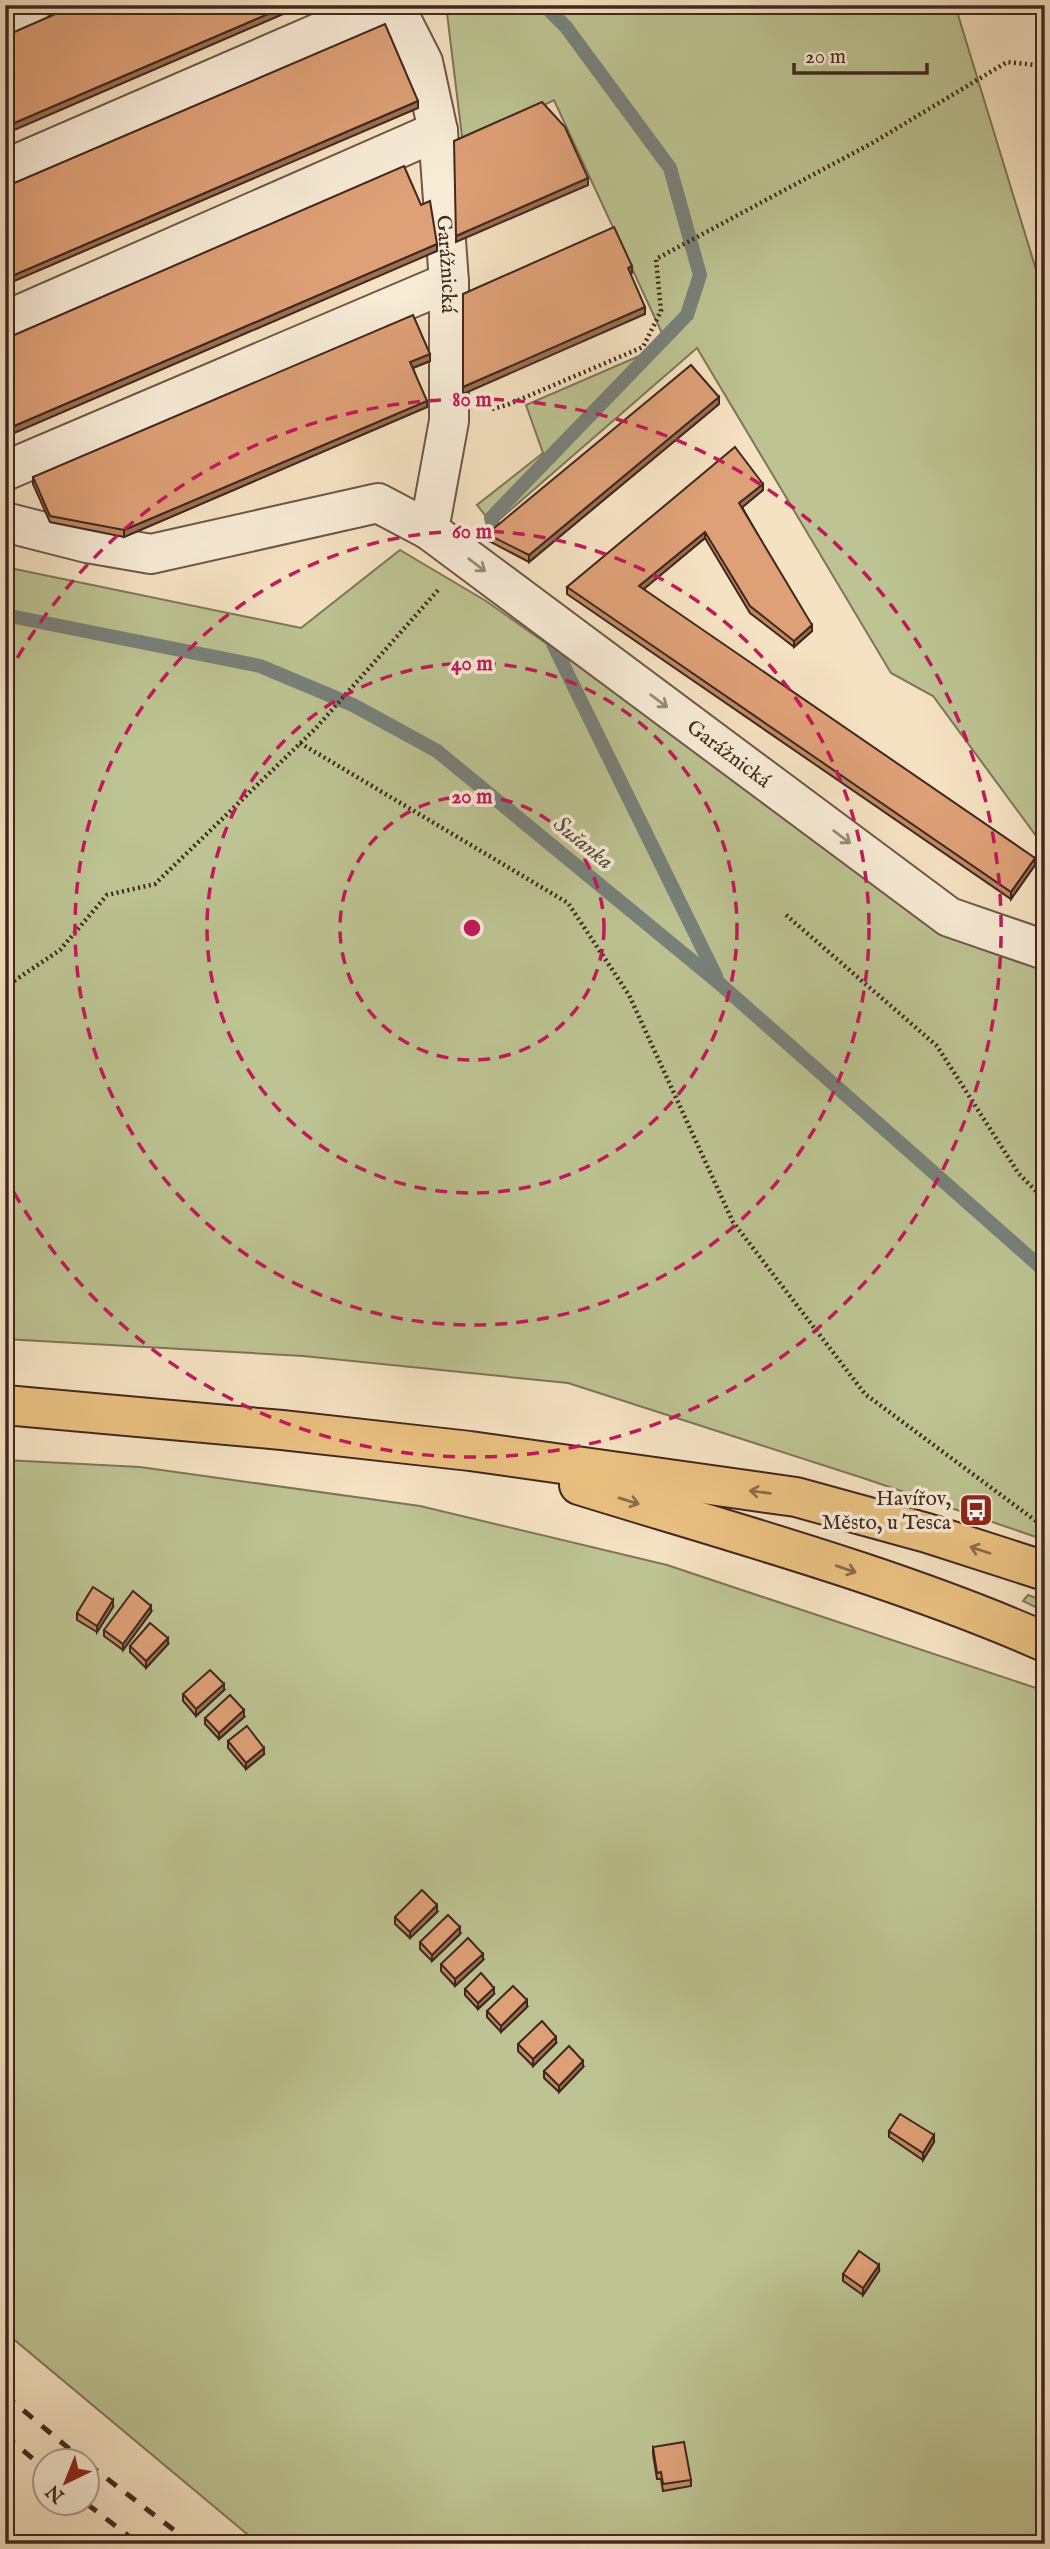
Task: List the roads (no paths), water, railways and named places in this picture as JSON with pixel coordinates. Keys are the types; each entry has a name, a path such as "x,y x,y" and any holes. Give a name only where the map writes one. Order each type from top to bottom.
{"main road":[{"path":"5,1405 282,1430 470,1451 796,1497 927,1533 1045,1571"},
{"path":"470,1451 798,1553 1035,1640"}],"street":[{"path":"5,17 32,5"},
{"path":"5,169 383,5"},
{"name":"Garážnická","path":"394,5 423,62 438,131 449,282 449,421 429,530"},
{"path":"5,321 438,131"},
{"path":"5,471 449,282"},
{"name":"Garážnická","path":"5,522 87,543 151,554 378,503 429,530 949,917 1045,950"}],"waterway":[{"path":"493,525 491,518 687,315 700,275 670,168 566,27 544,5"},
{"name":"Sušanka","path":"5,615 260,666 353,705 437,751 719,983 1045,1271"},
{"path":"553,644 716,976"}],"railway":[{"path":"5,2395 68,2448"},
{"path":"5,2435 32,2458"},
{"path":"102,2475 192,2544"},
{"path":"102,2516 139,2544"}],"place":[{"name":"Havířov, Město, u Tesca","path":"976,1510"}]}
